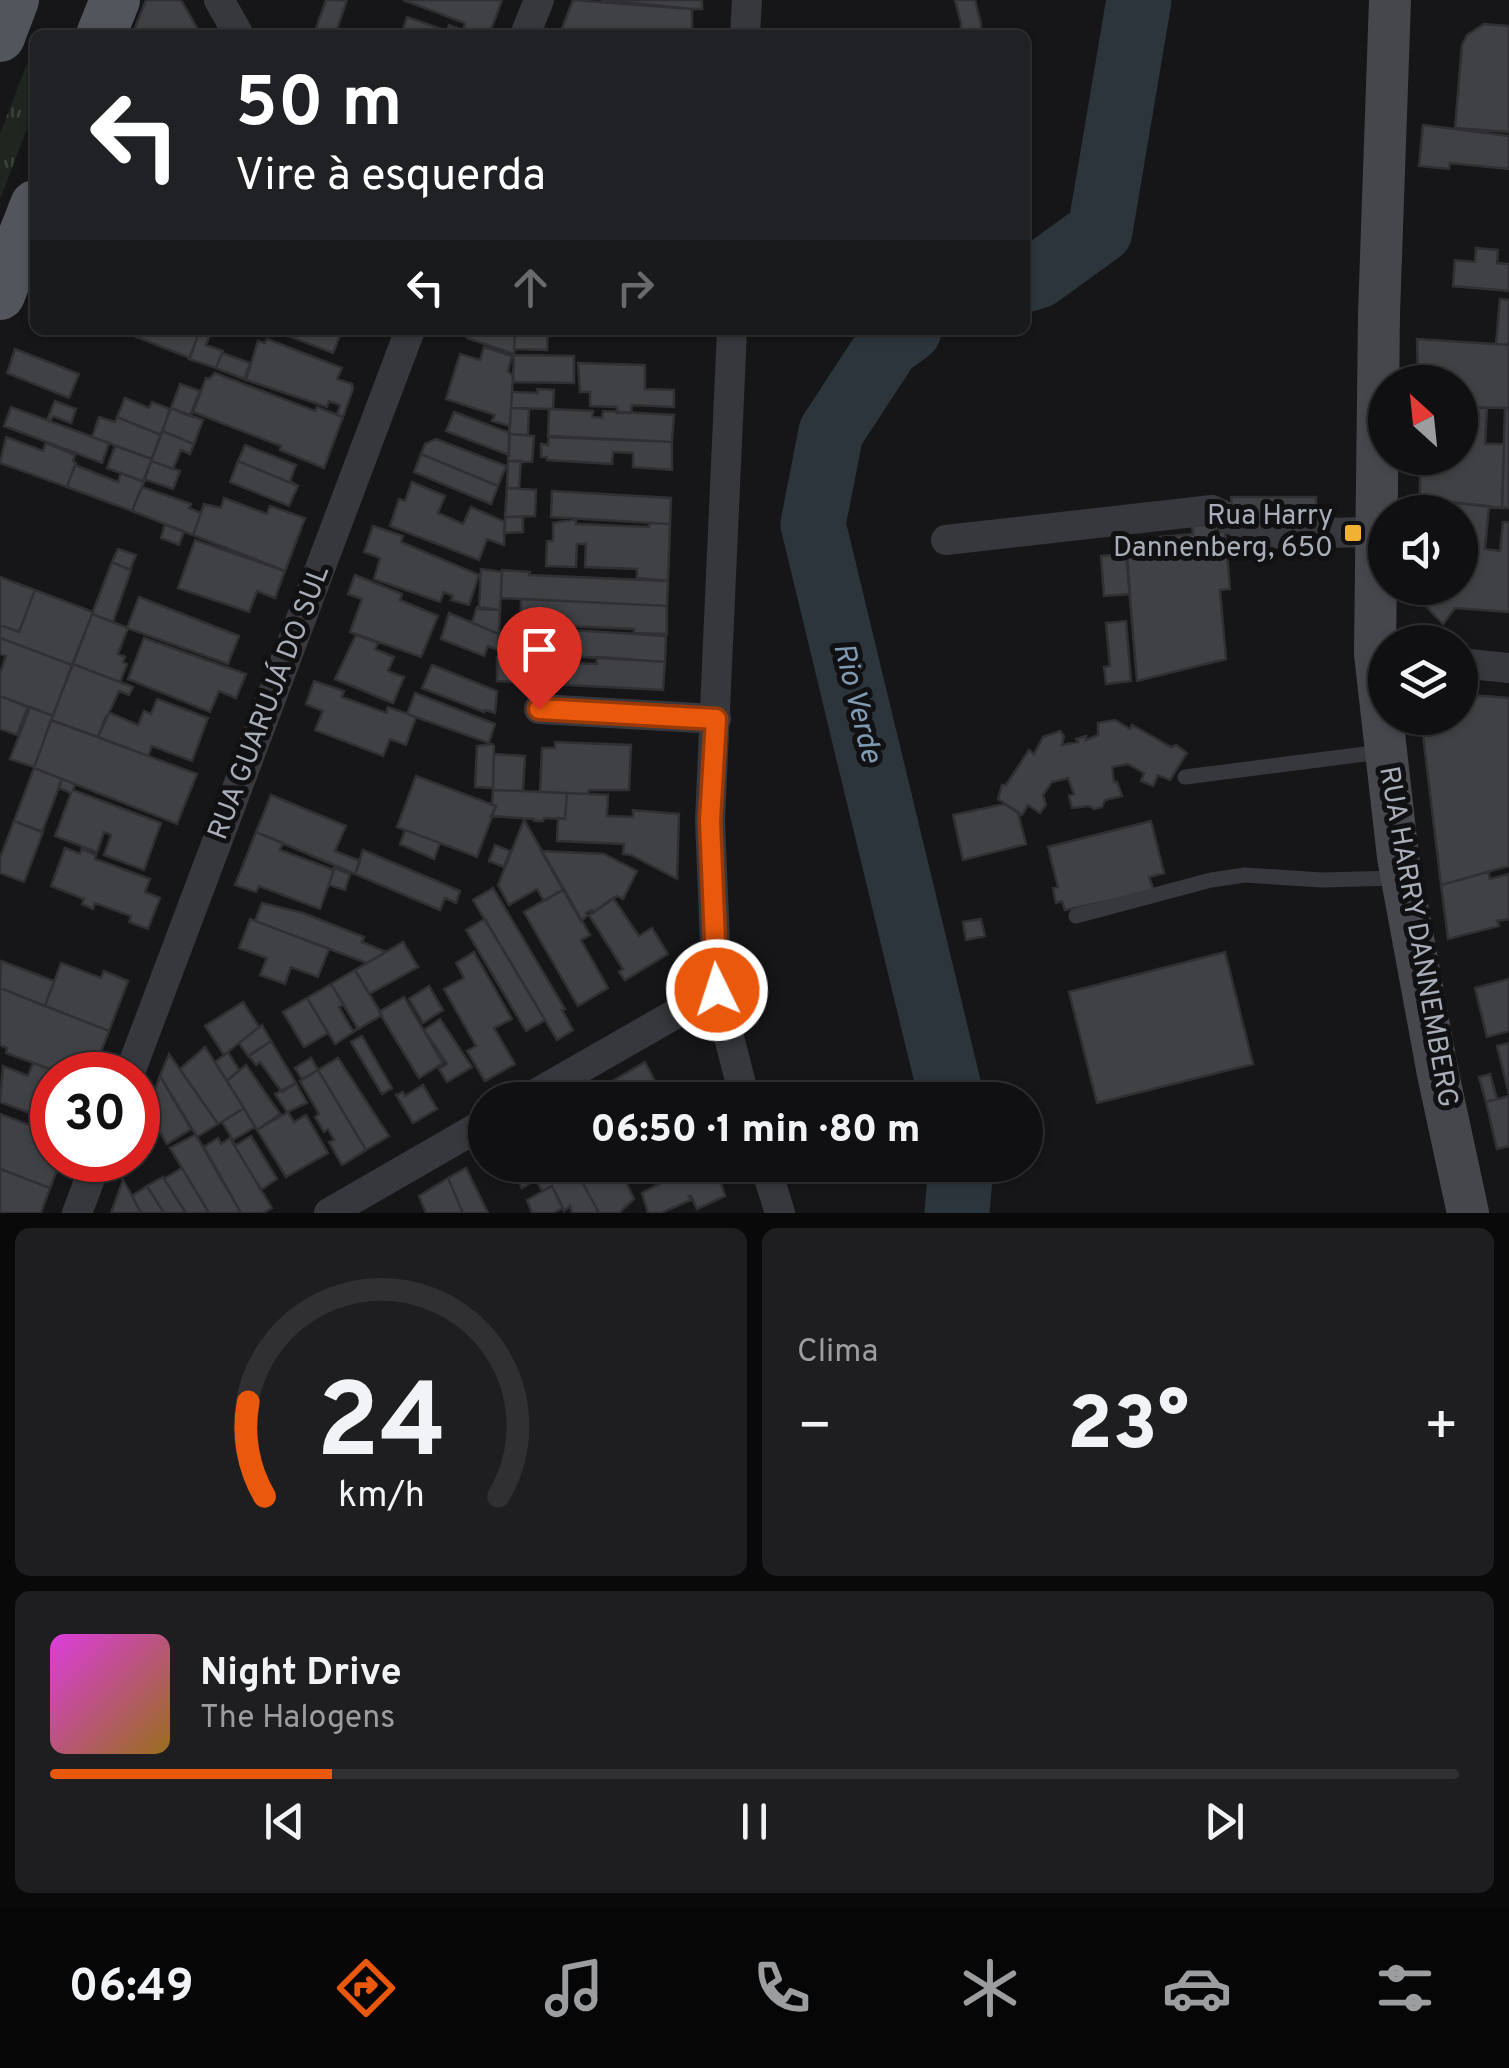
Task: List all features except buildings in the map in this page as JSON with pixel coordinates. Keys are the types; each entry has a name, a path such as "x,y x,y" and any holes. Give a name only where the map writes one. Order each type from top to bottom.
{"main road":[{"path":"0,37 14,0"},
{"path":"103,30 115,0"},
{"name":"RUA HARRY DANNEMBERG","path":"1377,495 1390,0"},
{"path":"0,294 30,218"},
{"name":"RUA HARRY DANNEMBERG","path":"1384,735 1402,878 1468,1213"}],"street":[{"path":"219,0 236,30"},
{"path":"526,30 539,0"},
{"path":"745,30 747,0"},
{"name":"RUA GUARUJÁ DO SUL","path":"139,1052 408,335"},
{"path":"732,335 710,821 717,990 740,1082"},
{"path":"946,540 1212,510 1262,534 1368,532"},
{"path":"1478,665 1509,668"},
{"path":"539,709 716,719"},
{"path":"556,1082 717,990"},
{"path":"330,1213 468,1133"},
{"path":"77,1213 89,1182"},
{"path":"770,1182 780,1213"}],"lane":[{"path":"1185,777 1385,752"},
{"path":"1076,916 1244,875 1322,880 1402,878"}],"green space":[{"path":"30,56 30,121 0,199 0,134"}],"waterway":[{"name":"Rio Verde","path":"1030,278 1100,231 1139,0"},
{"name":"Rio Verde","path":"902,335 888,345 831,432 813,524 948,1082"},
{"name":"Rio Verde","path":"957,1213 960,1182"}],"place":[{"name":"Rua Harry Dannenberg, 650","path":"1353,533"}],"route":[{"path":"539,709 716,719 710,821 717,990"}]}
